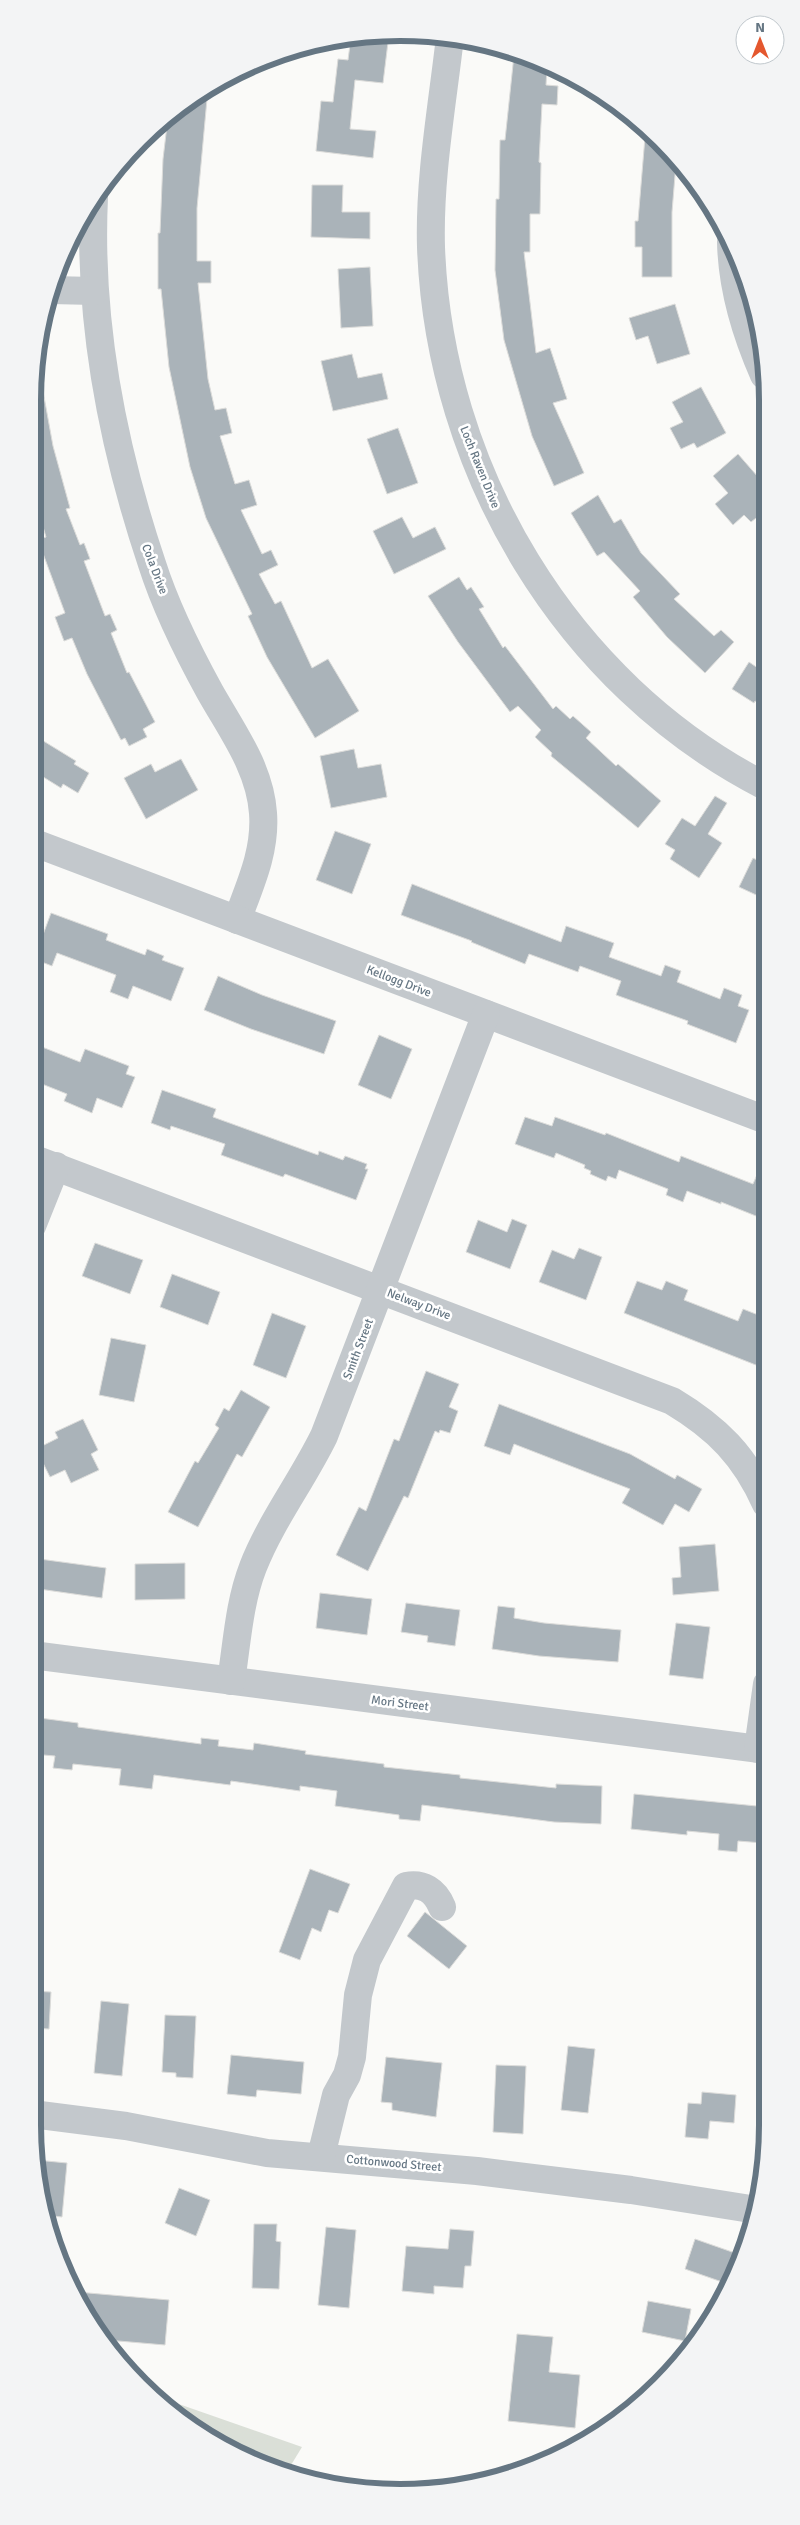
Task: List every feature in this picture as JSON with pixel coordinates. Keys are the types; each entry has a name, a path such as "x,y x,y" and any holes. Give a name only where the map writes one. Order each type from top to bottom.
{"street":[{"name":"Loch Raven Drive","path":"449,44 433,188 431,247 436,305 445,365 461,422 481,476 506,529 536,579 575,631 615,676 660,718 714,756 759,782"},
{"name":"Cola Drive","path":"94,213 94,291 101,358 113,428 130,499 153,567 179,631 209,691 248,758 259,788 263,814 262,842 257,866 237,920"},
{"path":"734,271 738,303 750,344 756,358"},
{"path":"58,290 94,291"},
{"name":"Kellogg Drive","path":"41,845 759,1117"},
{"name":"Smith Street","path":"231,1681 241,1611 252,1569 270,1529 310,1465 324,1436 382,1290 486,1014"},
{"path":"41,1178 44,1162"},
{"name":"Nelway Drive","path":"44,1162 672,1401 699,1417 722,1436 742,1459 759,1491"},
{"name":"Mori Street","path":"41,1656 759,1749"},
{"path":"321,2156 336,2095 347,2076 352,2057 358,1995 367,1960 406,1886 416,1884 425,1886 438,1896 442,1907"},
{"name":"Cottonwood Street","path":"41,2115 126,2126 267,2153 477,2170 631,2190 749,2209"}],"shaded area":[{"path":"171,2401 302,2447 290,2467 285,2465 241,2447 221,2436"}],"building":[{"path":"388,42 383,83 355,80 350,129 376,131 373,158 316,151 321,101 333,102 338,59 348,60 350,45"},
{"path":"514,60 547,73 546,85 558,86 557,105 542,104 539,162 541,163 540,214 530,214 530,252 524,252 536,353 550,348 567,399 553,403 584,473 554,486 532,436 504,340 495,270 496,199 499,199 500,140 505,140"},
{"path":"207,98 197,208 197,261 211,261 211,283 198,283 208,379 215,410 226,408 232,433 220,436 235,484 249,480 257,505 241,510 262,554 271,550 278,565 259,574 275,604 281,601 312,668 328,659 359,711 315,738 267,657 248,616 252,614 206,518 190,467 169,367 161,289 158,289 158,233 160,233 163,159 167,127"},
{"path":"645,137 675,170 672,212 672,277 642,277 642,247 635,247 635,221 638,221"},
{"path":"312,185 343,185 342,212 370,212 370,239 311,237"},
{"path":"370,267 373,326 341,328 338,269"},
{"path":"675,304 690,354 657,364 648,336 636,340 629,318"},
{"path":"352,354 358,378 382,373 388,399 333,411 321,361"},
{"path":"42,384 53,446 70,508 66,509 80,545 84,543 90,559 84,561 105,616 110,614 117,630 111,633 127,673 129,672 155,722 143,729 147,737 129,746 125,738 121,740 87,674 72,638 64,641 55,617 65,613 41,548 41,539 46,537 41,520"},
{"path":"701,387 726,433 697,448 694,443 681,449 670,428 683,422 672,402"},
{"path":"398,428 418,483 387,494 367,439"},
{"path":"738,454 759,478 759,516 751,522 744,515 733,525 715,504 728,493 713,476"},
{"path":"598,495 614,523 621,519 641,553 680,594 674,599 714,636 721,630 734,642 705,673 667,637 633,597 640,591 604,552 597,556 571,513"},
{"path":"402,517 413,538 435,527 446,549 394,574 373,531"},
{"path":"459,577 467,590 471,587 484,607 479,609 503,648 505,646 553,709 556,706 570,719 573,716 591,732 586,738 616,766 618,764 661,801 638,828 551,756 552,753 535,737 541,730 518,706 510,712 458,642 428,596"},
{"path":"749,662 759,669 759,703 755,701 754,703 732,689"},
{"path":"41,740 76,761 74,764 89,773 78,793 63,784 61,788 41,776"},
{"path":"354,749 358,768 381,764 387,797 331,808 320,756"},
{"path":"181,759 198,790 146,819 124,778 151,764 155,772"},
{"path":"715,796 727,803 708,834 722,843 699,878 670,859 675,850 665,844 682,818 695,826"},
{"path":"335,831 371,844 352,894 316,880"},
{"path":"753,858 759,861 759,896 739,887"},
{"path":"412,884 561,942 566,926 614,943 609,957 661,976 665,965 681,971 677,982 720,999 724,988 742,995 738,1006 749,1010 736,1043 687,1024 688,1021 616,995 621,981 580,966 578,972 529,954 525,964 472,941 401,915"},
{"path":"51,913 108,934 106,940 145,955 147,949 164,956 162,960 184,968 171,1001 133,986 128,999 110,992 116,975 57,953 52,966 41,962 41,940"},
{"path":"218,976 262,995 336,1021 324,1054 251,1029 204,1010"},
{"path":"379,1035 412,1049 391,1099 358,1085"},
{"path":"41,1047 80,1062 85,1049 129,1066 126,1074 135,1077 122,1108 97,1098 92,1113 64,1101 67,1094 41,1084"},
{"path":"162,1090 216,1109 213,1117 318,1155 319,1151 343,1160 345,1156 367,1164 365,1169 368,1169 356,1200 285,1174 283,1177 221,1155 225,1144 171,1126 170,1130 151,1123"},
{"path":"525,1117 552,1126 555,1117 605,1135 606,1133 679,1162 681,1156 753,1184 759,1170 759,1217 687,1191 683,1202 666,1195 668,1189 619,1170 616,1179 608,1176 606,1181 590,1174 591,1171 584,1168 585,1165 556,1153 554,1158 515,1144"},
{"path":"512,1219 527,1225 510,1269 466,1252 478,1220 507,1232"},
{"path":"95,1243 143,1260 130,1294 82,1276"},
{"path":"579,1248 602,1257 586,1300 539,1282 552,1250 574,1259"},
{"path":"172,1274 220,1292 208,1325 160,1307"},
{"path":"637,1281 662,1290 666,1281 688,1290 684,1300 738,1321 743,1309 759,1315 759,1366 624,1313"},
{"path":"272,1313 306,1326 286,1378 253,1365"},
{"path":"111,1338 146,1345 134,1402 99,1395"},
{"path":"426,1371 459,1384 449,1407 458,1411 450,1433 440,1430 439,1433 435,1431 408,1498 404,1496 368,1571 336,1555 359,1507 366,1511 394,1439 399,1441"},
{"path":"241,1390 270,1407 242,1457 237,1454 198,1527 168,1512 195,1461 198,1463 219,1428 215,1425 224,1408 229,1411"},
{"path":"499,1404 630,1454 675,1479 677,1475 702,1489 689,1512 675,1504 663,1525 622,1503 630,1489 514,1444 510,1455 484,1446"},
{"path":"83,1419 98,1450 91,1454 99,1470 71,1483 65,1470 50,1477 41,1459 41,1446 58,1438 55,1432"},
{"path":"715,1544 719,1591 673,1595 672,1578 681,1577 679,1547"},
{"path":"41,1559 106,1568 102,1598 41,1589"},
{"path":"185,1563 185,1599 135,1600 135,1564"},
{"path":"320,1593 372,1599 367,1635 316,1628"},
{"path":"406,1603 460,1610 455,1646 427,1642 428,1636 401,1632"},
{"path":"498,1606 515,1608 514,1618 544,1623 621,1630 618,1662 539,1656 492,1649"},
{"path":"676,1623 710,1627 703,1679 669,1675"},
{"path":"41,1718 78,1723 78,1727 201,1744 201,1738 219,1740 218,1746 253,1750 254,1743 306,1751 305,1754 384,1764 384,1767 460,1775 460,1778 556,1788 556,1784 602,1786 601,1824 554,1822 422,1805 420,1821 399,1819 399,1815 335,1806 337,1791 300,1786 300,1791 231,1781 230,1785 154,1775 152,1789 119,1785 121,1769 73,1764 72,1770 53,1768 55,1756 41,1755"},
{"path":"634,1794 759,1806 759,1843 738,1841 737,1852 718,1850 719,1834 687,1831 687,1835 631,1829"},
{"path":"310,1869 350,1884 338,1913 329,1910 321,1932 312,1928 300,1960 279,1952"},
{"path":"425,1912 467,1946 449,1969 407,1936"},
{"path":"41,1991 51,1992 49,2029 41,2029"},
{"path":"101,2001 129,2004 122,2076 94,2073"},
{"path":"165,2015 196,2016 193,2078 176,2077 176,2073 162,2072"},
{"path":"568,2046 595,2049 588,2113 561,2110"},
{"path":"231,2055 304,2062 301,2094 257,2090 256,2097 227,2094"},
{"path":"386,2057 442,2063 436,2117 392,2110 392,2103 381,2102"},
{"path":"496,2065 526,2066 523,2134 493,2132"},
{"path":"702,2092 736,2095 734,2123 710,2121 708,2139 685,2137 688,2103 701,2104"},
{"path":"43,2161 67,2163 62,2217 53,2216"},
{"path":"179,2188 210,2200 196,2236 165,2223"},
{"path":"254,2224 277,2224 276,2241 281,2242 279,2289 252,2288"},
{"path":"326,2227 356,2230 349,2308 318,2305"},
{"path":"450,2229 474,2231 471,2266 465,2266 463,2288 434,2286 434,2294 402,2291 406,2246 448,2249"},
{"path":"695,2239 735,2253 723,2282 685,2269"},
{"path":"83,2292 169,2300 165,2345 113,2341"},
{"path":"648,2301 691,2309 685,2341 642,2332"},
{"path":"517,2334 553,2337 549,2372 580,2375 575,2428 508,2421"}]}
